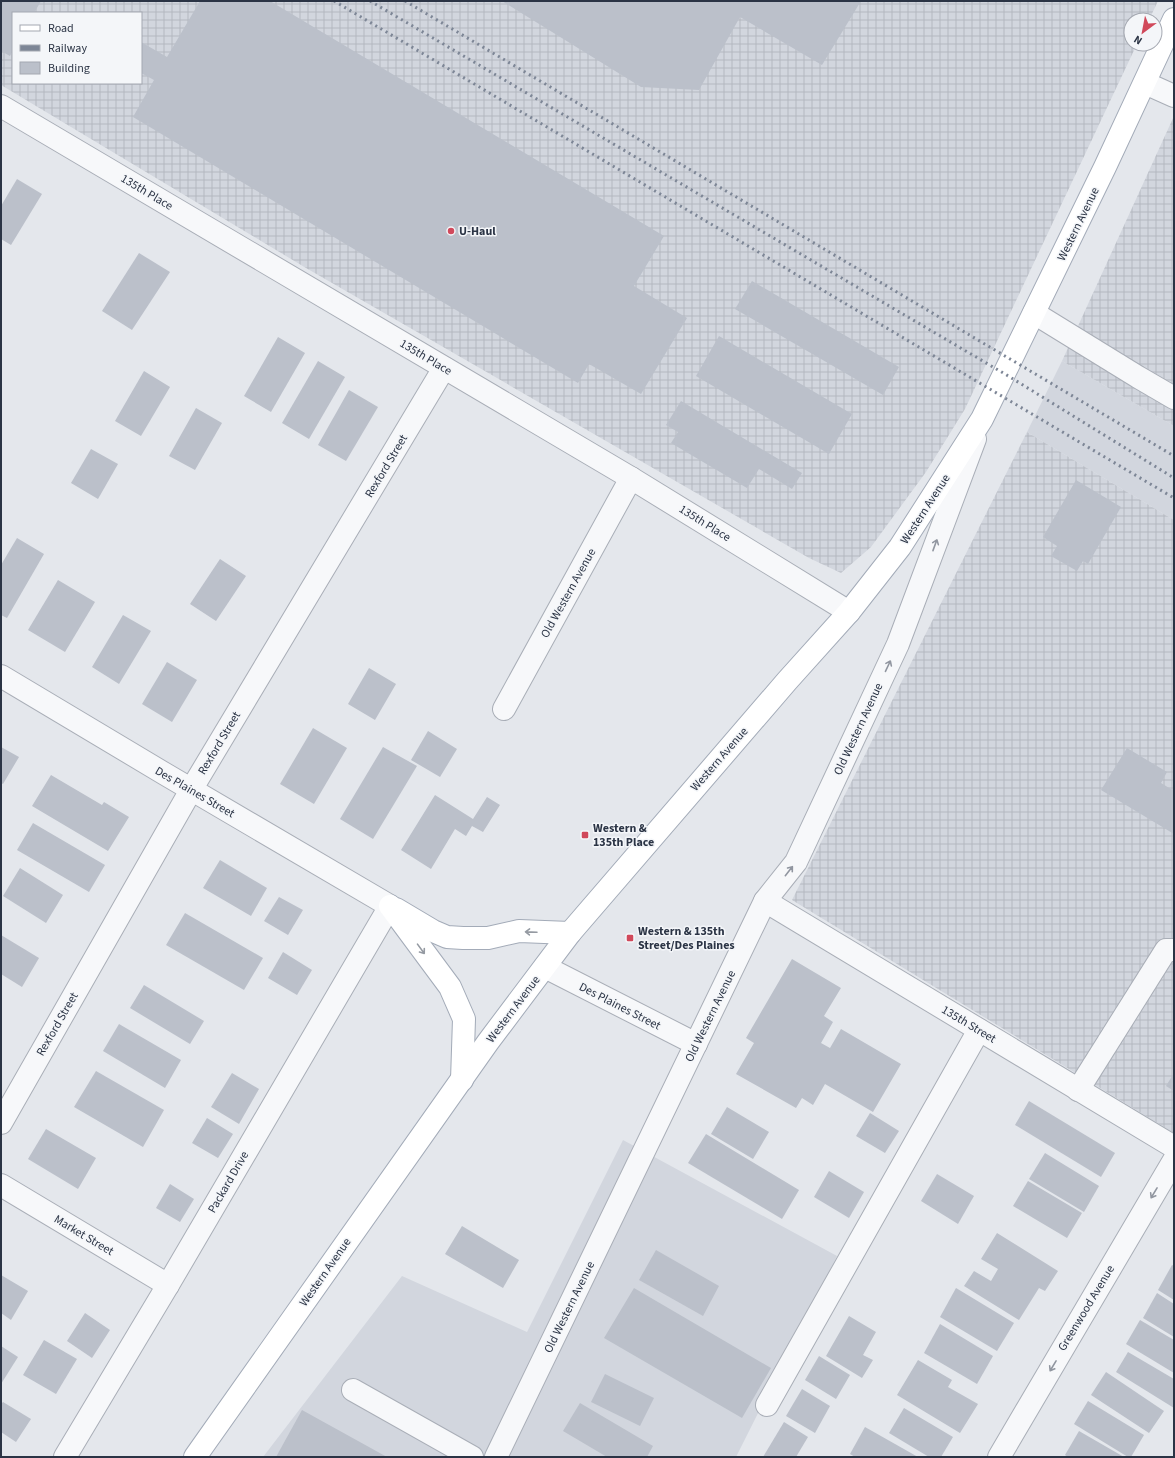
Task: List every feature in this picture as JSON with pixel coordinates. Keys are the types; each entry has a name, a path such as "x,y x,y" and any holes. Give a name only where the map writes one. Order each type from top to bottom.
{"main road":[{"name":"Western Avenue","path":"195,1457 488,1042 570,933 787,681 849,612 900,547 982,419 1145,83 1174,19"},
{"path":"390,906 433,931 447,937 488,938 519,931 570,933"},
{"path":"390,906 450,987 464,1019 462,1080"}],"street":[{"path":"1145,83 1174,96"},
{"name":"135th Place","path":"1,106 631,478 849,612"},
{"path":"1034,313 1174,398"},
{"name":"Rexford Street","path":"1,1123 191,790 444,368"},
{"name":"Old Western Avenue","path":"496,1457 765,901 796,862 898,644 982,419"},
{"name":"Old Western Avenue","path":"504,709 631,478"},
{"name":"Des Plaines Street","path":"1,676 191,790 390,906"},
{"name":"135th Street","path":"765,901 1174,1147"},
{"name":"Packard Drive","path":"65,1457 168,1285 390,906"},
{"path":"1078,1090 1166,950 1174,950"},
{"name":"Des Plaines Street","path":"545,967 696,1044"},
{"path":"767,1405 979,1030"},
{"name":"Greenwood Avenue","path":"999,1457 1174,1160"},
{"name":"Market Street","path":"1,1185 168,1285"},
{"path":"353,1390 472,1457"}],"shaded area":[{"path":"1,1 1158,1 1153,12 1123,12 1123,52 1133,52 965,409 926,472 871,547 841,573 809,558 306,268 1,85"},
{"path":"1174,116 1174,426 1062,361"},
{"path":"1062,361 1174,426 1174,520 1027,432"},
{"path":"1027,432 1174,520 1174,1133 792,900"},
{"path":"623,1140 837,1256 736,1457 263,1457 402,1276 527,1332"}],"building":[{"path":"1,1 41,1 35,12 12,12 12,52 10,56 1,51"},
{"path":"200,1 270,1 664,236 634,286 687,318 641,394 589,364 578,383 133,117 154,80 142,74 142,43 167,57"},
{"path":"502,1 861,1 822,65 740,17 699,90 641,87"},
{"path":"17,179 42,194 11,245 1,239 1,206"},
{"path":"139,253 170,272 132,330 102,311"},
{"path":"752,281 899,367 883,395 735,309"},
{"path":"719,336 852,414 829,454 696,376"},
{"path":"278,337 305,353 271,412 244,396"},
{"path":"318,361 345,377 309,439 282,423"},
{"path":"144,371 170,387 141,436 115,421"},
{"path":"349,390 378,407 346,461 318,445"},
{"path":"681,401 802,473 792,489 759,469 747,488 671,443 678,432 666,425"},
{"path":"196,408 222,423 195,470 169,456"},
{"path":"91,449 118,464 98,499 71,483"},
{"path":"1076,480 1121,507 1088,564 1083,561 1077,571 1051,556 1057,546 1043,537"},
{"path":"17,538 44,554 7,618 1,615 1,565"},
{"path":"220,559 246,576 216,621 190,604"},
{"path":"58,580 95,602 65,652 28,630"},
{"path":"123,615 151,631 119,684 92,667"},
{"path":"167,662 197,680 172,722 142,704"},
{"path":"369,668 396,684 375,720 348,704"},
{"path":"313,728 347,748 314,804 280,784"},
{"path":"428,731 457,749 440,777 411,760"},
{"path":"1,747 19,757 3,784 1,783"},
{"path":"383,747 417,766 373,839 340,819"},
{"path":"1127,748 1167,772 1161,783 1174,791 1174,834 1101,790"},
{"path":"51,775 102,805 104,802 129,817 108,851 32,806"},
{"path":"435,795 473,819 487,797 500,805 483,832 472,826 466,836 455,829 431,869 401,850"},
{"path":"33,823 105,865 89,892 17,850"},
{"path":"220,860 267,888 251,916 203,888"},
{"path":"20,868 63,895 46,923 3,896"},
{"path":"279,897 303,910 288,935 264,921"},
{"path":"185,913 263,958 244,990 166,945"},
{"path":"1,935 39,958 22,987 1,974"},
{"path":"283,952 312,970 297,995 268,978"},
{"path":"792,959 841,988 824,1016 833,1022 821,1043 830,1048 841,1029 901,1064 873,1112 825,1084 813,1105 802,1098 796,1108 736,1074 754,1043 746,1038"},
{"path":"144,985 204,1021 190,1044 130,1008"},
{"path":"119,1024 181,1060 165,1088 103,1051"},
{"path":"96,1071 164,1110 143,1147 74,1107"},
{"path":"232,1073 259,1089 239,1124 211,1107"},
{"path":"1174,1073 1174,1091 1166,1086"},
{"path":"1029,1101 1115,1153 1101,1177 1015,1125"},
{"path":"727,1107 769,1132 753,1159 711,1134"},
{"path":"870,1113 899,1131 885,1153 856,1136"},
{"path":"207,1118 233,1134 218,1158 192,1143"},
{"path":"46,1129 96,1158 78,1189 28,1159"},
{"path":"706,1134 799,1190 782,1219 688,1163"},
{"path":"1045,1153 1099,1186 1084,1212 1029,1179"},
{"path":"829,1171 864,1192 849,1218 814,1197"},
{"path":"937,1174 974,1196 958,1224 921,1201"},
{"path":"1028,1181 1082,1213 1067,1238 1013,1206"},
{"path":"170,1184 194,1199 180,1222 156,1208"},
{"path":"462,1226 519,1260 503,1288 445,1254"},
{"path":"997,1233 1058,1271 1045,1291 1039,1288 1019,1320 964,1286 974,1271 991,1281 998,1269 981,1259"},
{"path":"656,1250 719,1286 703,1316 639,1280"},
{"path":"1172,1265 1174,1266 1174,1300 1158,1290"},
{"path":"1,1275 28,1291 11,1320 1,1313"},
{"path":"634,1288 771,1368 742,1418 604,1338"},
{"path":"956,1288 1014,1323 997,1351 940,1317"},
{"path":"1157,1293 1174,1304 1174,1337 1143,1318"},
{"path":"85,1313 110,1330 92,1358 67,1341"},
{"path":"849,1316 876,1332 863,1355 873,1360 862,1378 826,1356"},
{"path":"1140,1320 1174,1340 1174,1373 1126,1344"},
{"path":"940,1324 993,1356 977,1384 924,1353"},
{"path":"44,1340 77,1359 56,1394 23,1375"},
{"path":"1,1346 18,1357 1,1384"},
{"path":"1128,1352 1174,1379 1174,1408 1116,1372"},
{"path":"819,1356 850,1375 836,1399 805,1380"},
{"path":"918,1360 952,1380 948,1387 978,1404 960,1433 897,1395"},
{"path":"1106,1372 1164,1411 1149,1433 1091,1395"},
{"path":"605,1374 654,1398 640,1426 591,1402"},
{"path":"802,1389 830,1406 815,1433 786,1416"},
{"path":"1088,1401 1144,1435 1131,1457 1128,1457 1074,1424"},
{"path":"3,1402 31,1419 16,1442 1,1432 1,1404"},
{"path":"580,1403 653,1446 647,1457 607,1457 563,1431"},
{"path":"904,1408 953,1437 941,1457 929,1457 889,1433"},
{"path":"302,1410 387,1457 276,1457"},
{"path":"784,1422 808,1437 796,1457 763,1457"},
{"path":"865,1427 918,1457 855,1457 850,1454"},
{"path":"1079,1431 1124,1457 1068,1457 1065,1455"}],"railway":[{"path":"334,1 1174,498"},
{"path":"370,1 1005,374 1174,478"},
{"path":"405,1 1174,456"}],"place":[{"name":"U-Haul","path":"451,231"},
{"name":"Western & 135th Place","path":"585,835"},
{"name":"Western & 135th Street/Des Plaines","path":"630,938"}]}
